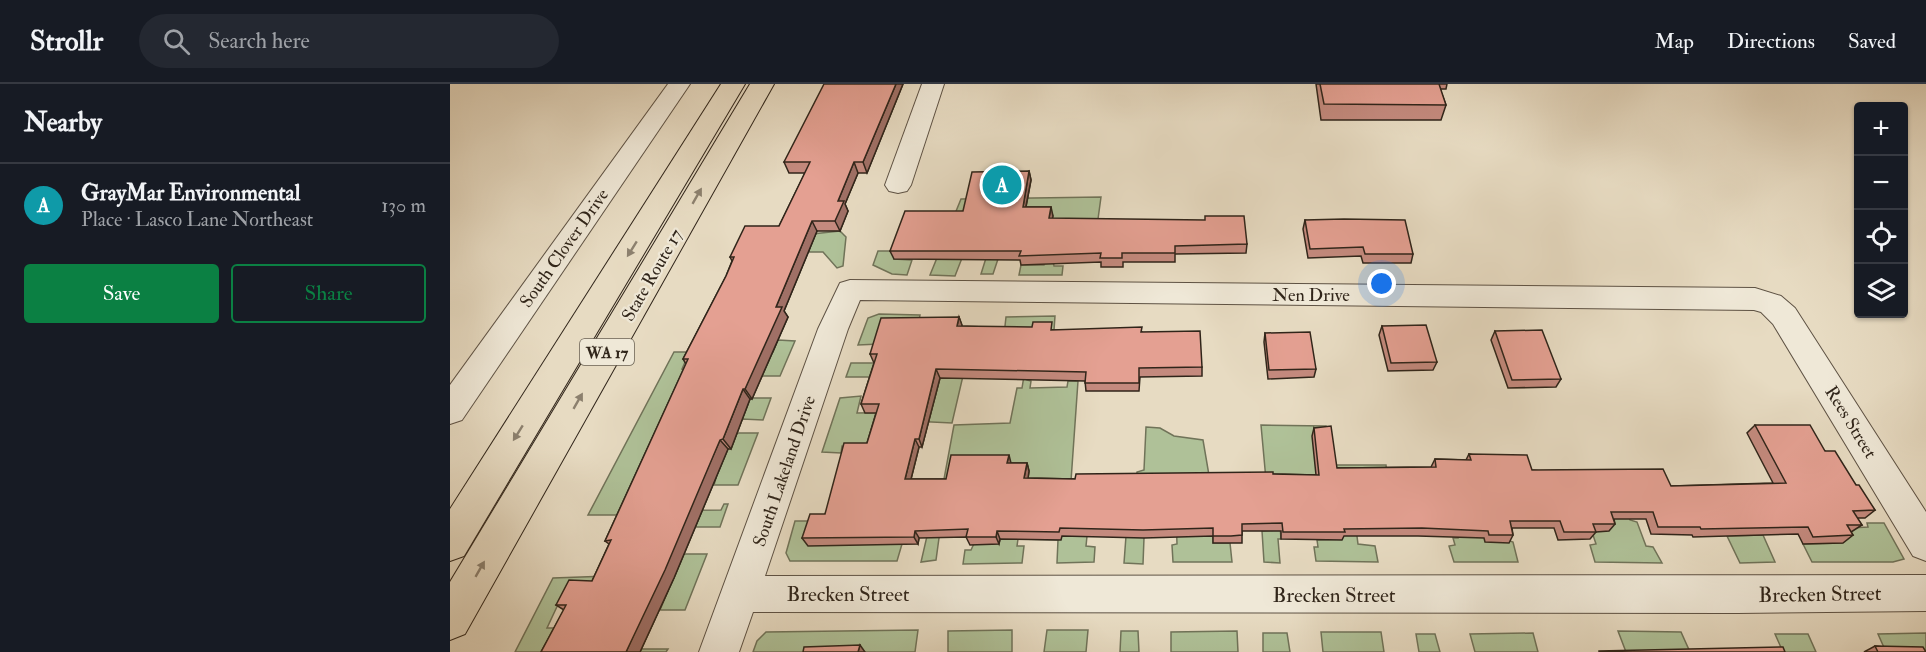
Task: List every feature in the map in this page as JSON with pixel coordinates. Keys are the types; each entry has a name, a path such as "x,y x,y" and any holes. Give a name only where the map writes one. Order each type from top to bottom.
{"highway":[{"name":"State Route 17","path":"450,543 733,84"},
{"name":"State Route 17","path":"450,620 762,84"}],"street":[{"name":"South Clover Drive","path":"450,411 679,84"},
{"path":"898,185 933,84"},
{"name":"Nen Drive","path":"850,290 1755,299 1771,304"},
{"name":"South Lakeland Drive","path":"719,652 833,329 850,290"},
{"name":"Rees Street","path":"1771,304 1784,316 1926,544"},
{"name":"Brecken Street","path":"741,594 1737,595 1926,593"}],"green space":[{"path":"1101,197 1098,219 1094,227 1052,256 1054,266 1063,266 1062,275 1019,275 1021,265 1044,265 1053,216 998,259 993,274 981,274 986,258 962,258 955,276 930,275 961,199"},
{"path":"840,231 846,237 843,266 837,268 823,252 809,252 812,234"},
{"path":"878,251 897,251 894,259 912,260 907,275 892,274 873,265"},
{"path":"879,314 920,315 918,326 880,344 858,345 868,318"},
{"path":"1055,316 1054,330 1035,331 1027,380 1031,381 1030,388 1067,387 1068,381 1078,381 1071,481 1087,536 1086,546 1095,547 1094,562 1057,563 1058,540 1018,539 1017,546 1024,546 1022,563 963,564 965,550 971,550 1011,463 939,538 936,560 921,562 927,536 934,533 954,425 1010,423 1017,388 1022,388 1030,339 1004,335 1006,317"},
{"path":"778,340 795,341 780,376 762,376 686,360 682,369 696,369 682,398 771,398 763,420 742,419 730,449 737,433 758,433 738,485 714,485 716,478 634,511 721,510 724,504 728,504 720,527 684,527 641,515 588,515 674,352 773,352"},
{"path":"851,363 966,363 952,423 911,421 872,451 842,446 841,453 822,452 840,398 861,396 857,413 919,412 876,377 846,377"},
{"path":"1261,425 1326,426 1334,465 1386,465 1387,475 1354,513 1358,544 1375,546 1378,562 1316,561 1314,547 1318,547 1317,540 1342,539 1317,483 1277,483 1281,539 1278,539 1280,563 1264,562 1262,531 1277,530 1266,480"},
{"path":"1146,427 1160,428 1174,436 1203,440 1210,481 1213,543 1230,543 1232,562 1173,562 1172,545 1177,544 1176,515 1144,538 1143,564 1124,563 1126,536 1133,536 1137,472 1144,470"},
{"path":"1626,510 1630,520 1637,522 1646,546 1653,547 1662,563 1595,562 1590,545 1596,544 1592,532 1605,519"},
{"path":"795,521 815,521 902,544 897,561 790,561 786,553"},
{"path":"1455,523 1513,542 1518,562 1454,562 1449,546 1455,545 1453,538 1458,538"},
{"path":"1867,523 1884,523 1904,559 1893,562 1812,562 1803,544 1842,543 1849,528 1868,527"},
{"path":"1763,535 1775,562 1740,563 1727,536"},
{"path":"684,554 707,554 685,610 660,610 668,591 562,596 547,628 569,628 641,649 668,649 666,652 515,652 553,578 609,576"},
{"path":"918,630 915,652 753,652 757,641 766,632"},
{"path":"1012,630 1012,652 948,652 948,631"},
{"path":"1047,630 1088,630 1086,652 1044,652"},
{"path":"1121,631 1138,631 1139,652 1120,652"},
{"path":"1237,631 1238,652 1171,652 1171,632"},
{"path":"1618,631 1681,632 1690,652 1626,652"},
{"path":"1321,632 1381,632 1384,652 1323,652"},
{"path":"1263,633 1287,633 1290,652 1263,652"},
{"path":"1533,633 1538,652 1475,652 1470,634"},
{"path":"1926,633 1926,652 1886,652 1878,634"},
{"path":"1416,634 1435,634 1440,652 1419,652"},
{"path":"1775,634 1808,634 1816,652 1783,652"}],"building":[{"path":"824,84 896,84 863,162 854,162 838,201 844,201 835,221 812,221 776,307 782,307 626,652 541,652 566,605 556,605 569,580 592,581 611,540 605,541 688,359 683,359 726,276 734,257 730,257 745,226 779,226 810,162 784,162"},
{"path":"1320,84 1439,84 1446,105 1324,104"},
{"path":"1029,171 1023,207 1051,207 1049,218 1205,220 1205,216 1244,216 1247,244 1175,246 1175,253 1122,253 1122,258 1100,258 1101,253 1019,256 1021,251 890,251 905,211 963,211 972,172"},
{"path":"1305,220 1405,220 1413,254 1365,254 1363,247 1310,249"},
{"path":"959,317 957,326 1032,327 1033,322 1052,322 1051,330 1142,327 1141,332 1200,331 1202,367 1139,368 1139,383 1085,383 1086,372 936,369 919,439 915,439 905,479 946,479 951,455 1009,455 1007,463 1027,463 1024,478 1075,479 1076,474 1273,472 1273,474 1319,475 1314,428 1331,426 1337,468 1436,467 1435,459 1471,460 1469,454 1527,455 1532,470 1663,469 1671,486 1786,483 1755,425 1810,425 1825,451 1835,451 1875,510 1853,511 1862,525 1847,525 1853,535 1813,537 1808,527 1701,529 1700,527 1658,527 1653,512 1611,512 1615,524 1593,524 1596,532 1564,532 1560,521 1510,521 1513,535 1489,535 1488,531 1422,528 1283,532 1282,523 1242,524 1242,535 1231,536 1213,536 1213,528 1143,530 1060,528 1059,532 997,531 996,537 966,537 968,529 915,531 914,537 802,538 810,514 825,514 844,443 867,443 879,404 861,404 877,354 870,354 881,318"},
{"path":"1426,325 1437,362 1391,363 1382,326"},
{"path":"1542,330 1561,379 1512,380 1495,331"},
{"path":"1310,332 1316,369 1269,370 1265,333"},
{"path":"860,645 858,652 803,652 804,647"},
{"path":"1875,646 1923,647 1926,652 1878,652"},
{"path":"1783,647 1785,652 1599,652 1599,651"}],"place":[{"name":"GrayMar Environmental","path":"1002,185"}]}
